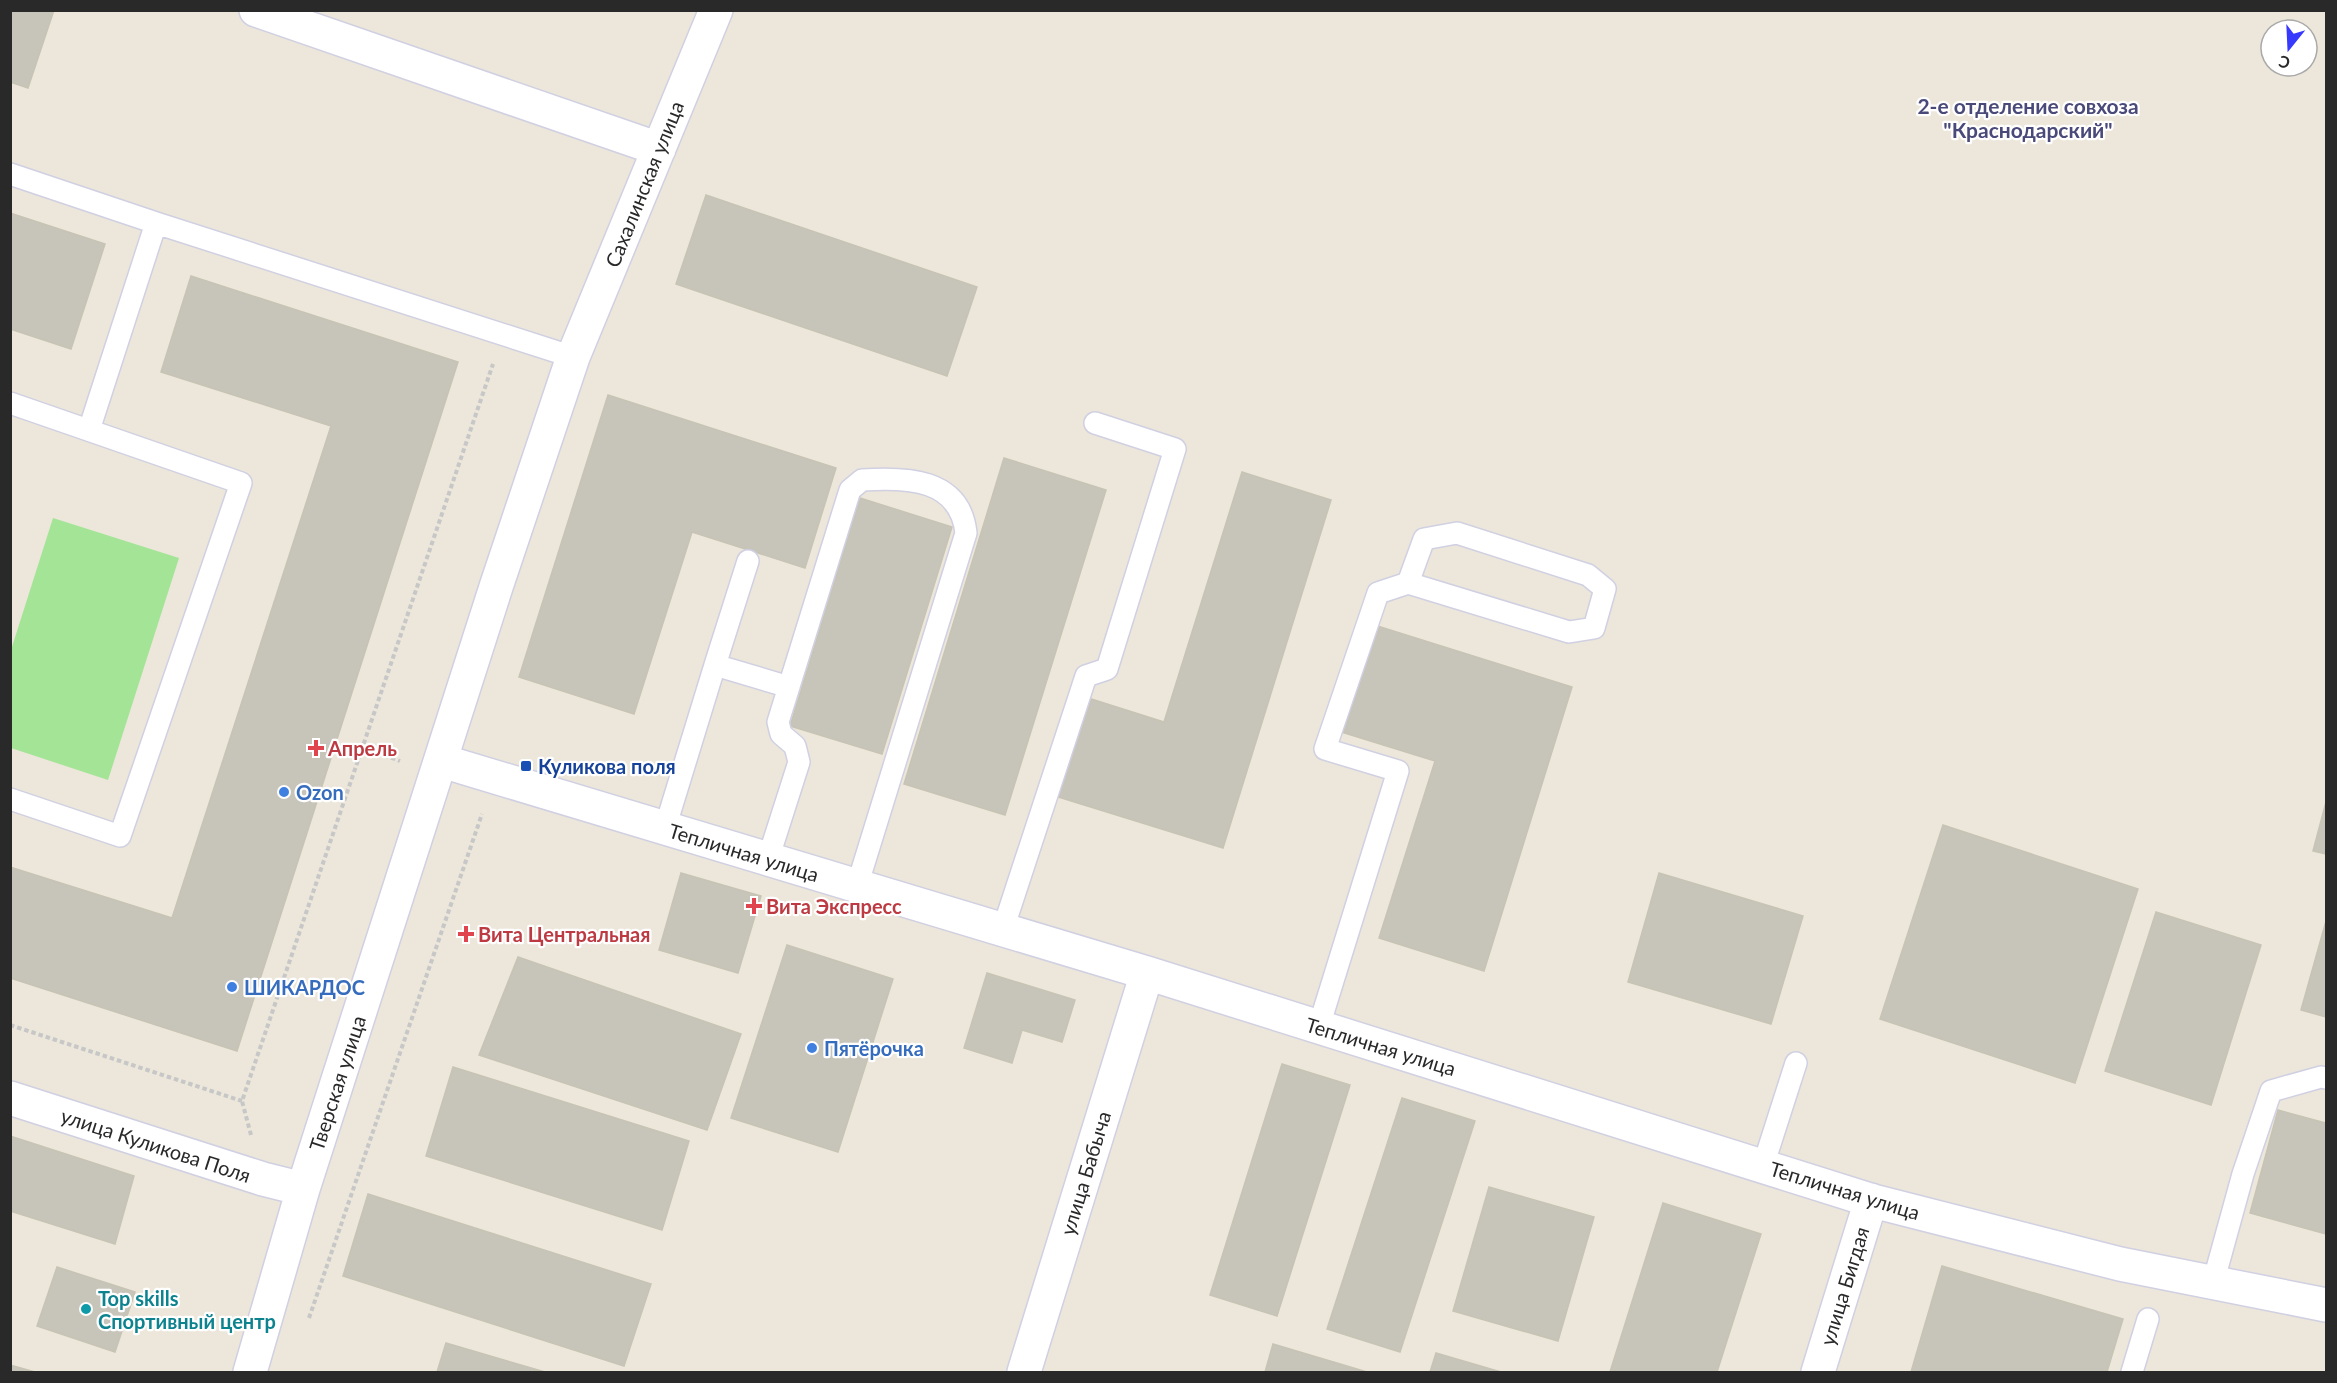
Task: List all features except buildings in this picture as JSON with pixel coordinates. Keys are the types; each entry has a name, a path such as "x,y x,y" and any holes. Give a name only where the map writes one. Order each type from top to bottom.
{"street":[{"path":"256,10 659,149"},
{"name":"Сахалинская улица","path":"442,761 496,587 573,357 716,10"},
{"name":"Тепличная улица","path":"442,761 1004,929 1871,1200 2120,1264 2326,1305"},
{"name":"Тверская улица","path":"250,1372 303,1189 442,761"},
{"name":"улица Бабыча","path":"1024,1372 1147,973"},
{"name":"улица Куликова Поля","path":"10,1098 262,1179 303,1189"},
{"name":"улица Бигдая","path":"1818,1372 1871,1200"}],"lane":[{"path":"10,174 573,357"},
{"path":"89,430 156,223"},
{"path":"10,403 242,483 120,836 10,799"},
{"path":"1004,929 1086,676 1107,669 1175,448 1095,423"},
{"path":"768,859 799,762 795,746 781,734 778,722 850,490 862,480 909,479 936,488 953,499 964,516 966,533 857,886"},
{"path":"1319,1026 1398,771 1325,749 1378,593 1408,583 1569,632 1594,628 1605,589 1588,574 1457,533 1424,539 1408,583"},
{"path":"665,828 747,561"},
{"path":"715,665 789,687"},
{"path":"1762,1166 1796,1063"},
{"path":"2213,1283 2242,1174 2271,1091 2321,1077 2326,1078"},
{"path":"2132,1372 2148,1318"}],"path":[{"path":"10,1025 242,1101 503,335"},
{"path":"306,1328 483,812"}],"green space":[{"path":"53,518 179,558 108,780 11,748 11,650"}],"place":[{"name":"Апрель","path":"316,748"},
{"name":"Куликова поля","path":"526,766"},
{"name":"Ozon","path":"284,792"},
{"name":"Вита Экспресс","path":"754,906"},
{"name":"Вита Центральная","path":"466,934"},
{"name":"ШИКАРДОС","path":"232,987"},
{"name":"Пятёрочка","path":"812,1048"},
{"name":"Top skills Спортивный центр","path":"86,1309"}],"district":[{"name":"2-е отделение совхоза \"Краснодарский\"","path":"2028,117"}]}
